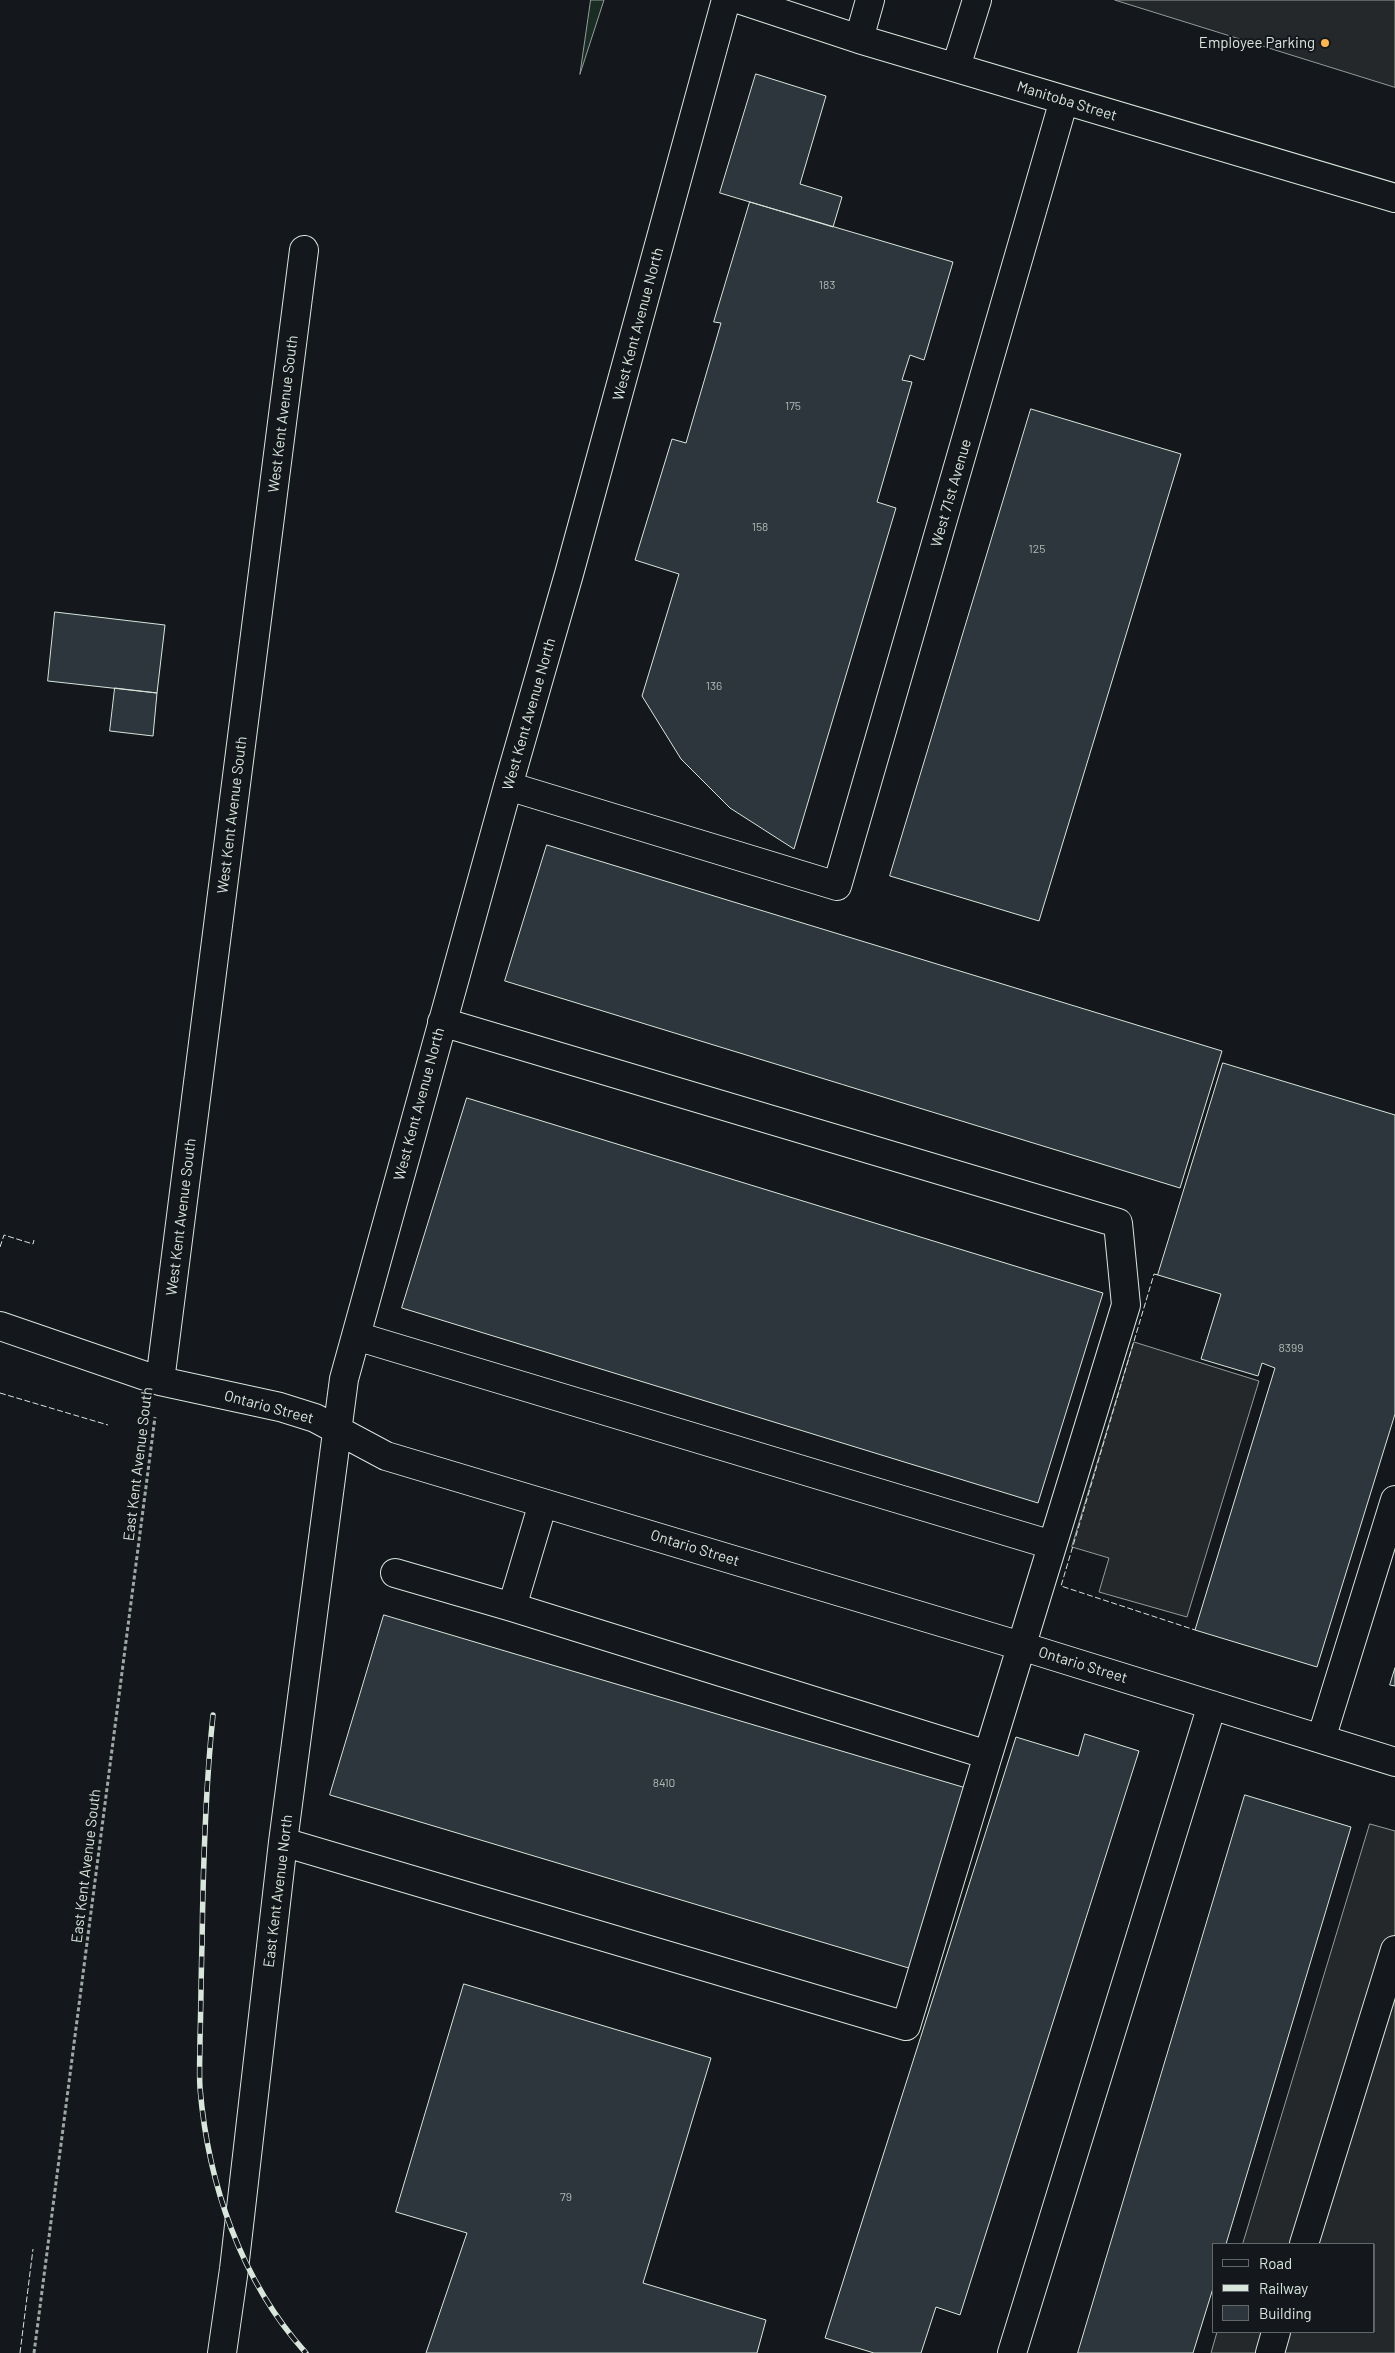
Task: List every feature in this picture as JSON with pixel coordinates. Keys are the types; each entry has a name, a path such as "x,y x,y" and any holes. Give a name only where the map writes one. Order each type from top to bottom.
{"street":[{"name":"West Kent Avenue North","path":"338,1429 344,1379 508,786 570,574 726,0"},
{"name":"Manitoba Street","path":"741,0 859,39 1395,198"},
{"path":"859,39 870,0"},
{"path":"956,67 977,0"},
{"name":"West 71st Avenue","path":"508,786 837,886 1064,100"},
{"name":"West Kent Avenue South","path":"160,1381 304,250"},
{"path":"283,1842 906,2026 1126,1306 1118,1224 442,1022"},
{"name":"Ontario Street","path":"0,1326 160,1381 280,1407 314,1418 386,1456 1021,1646 1395,1762"},
{"path":"356,1336 1052,1545"},
{"name":"East Kent Avenue North","path":"222,2353 234,2270 283,1842 338,1429"},
{"path":"1321,1739 1395,1500"},
{"path":"512,1607 543,1503"},
{"path":"395,1573 512,1607 988,1755"},
{"path":"1012,2353 1212,1705"},
{"path":"1304,2243 1395,1950"},
{"path":"1270,2353 1276,2333"}],"path":[{"name":"East Kent Avenue South","path":"34,2353 160,1381"}],"green space":[{"path":"591,0 604,0 580,74"}],"shaded area":[{"name":"Employee Parking","path":"1115,0 1395,0 1395,87"},
{"path":"1134,1342 1259,1381 1187,1617 1099,1592 1109,1558 1072,1547"},
{"path":"1370,1824 1395,1831 1395,2353 1211,2353 1217,2333 1375,2333 1375,2243 1243,2243"}],"building":[{"path":"756,74 826,96 800,184 842,197 833,227 720,193"},
{"path":"750,202 953,262 924,360 910,355 902,380 912,382 877,502 896,508 794,849 730,808 681,759 642,696 679,574 635,560 672,439 686,443 721,323 714,322"},
{"path":"1031,409 1181,454 1039,921 890,876"},
{"path":"55,612 165,625 157,693 48,681"},
{"path":"115,688 157,693 153,736 110,731"},
{"path":"547,845 1222,1051 1180,1188 505,981"},
{"path":"1223,1063 1395,1115 1395,1414 1317,1667 1195,1630 1275,1368 1262,1363 1258,1376 1201,1359 1221,1294 1158,1275"},
{"path":"467,1098 1103,1293 1038,1503 402,1308"},
{"path":"384,1615 966,1788 912,1969 330,1795"},
{"path":"1395,1668 1395,1686 1390,1685"},
{"path":"1085,1734 1139,1751 960,2315 936,2307 921,2353 874,2353 825,2338 1016,1737 1078,1756"},
{"path":"1245,1795 1351,1827 1226,2243 1212,2243 1212,2291 1193,2353 1078,2353"},
{"path":"464,1984 711,2058 643,2283 766,2320 757,2353 426,2353 467,2233 396,2212"}],"railway":[{"path":"213,1715 206,1801 203,1887 200,2088 204,2124 220,2195 246,2263 263,2295 283,2325 306,2353"}],"fence":[{"path":"0,1247 4,1235 33,1244 34,1240"},
{"path":"1158,1275 1154,1274 1061,1586 1195,1630"},
{"path":"0,1393 108,1425"},
{"path":"20,2353 33,2249"}],"place":[{"name":"Employee Parking","path":"1325,43"}]}
